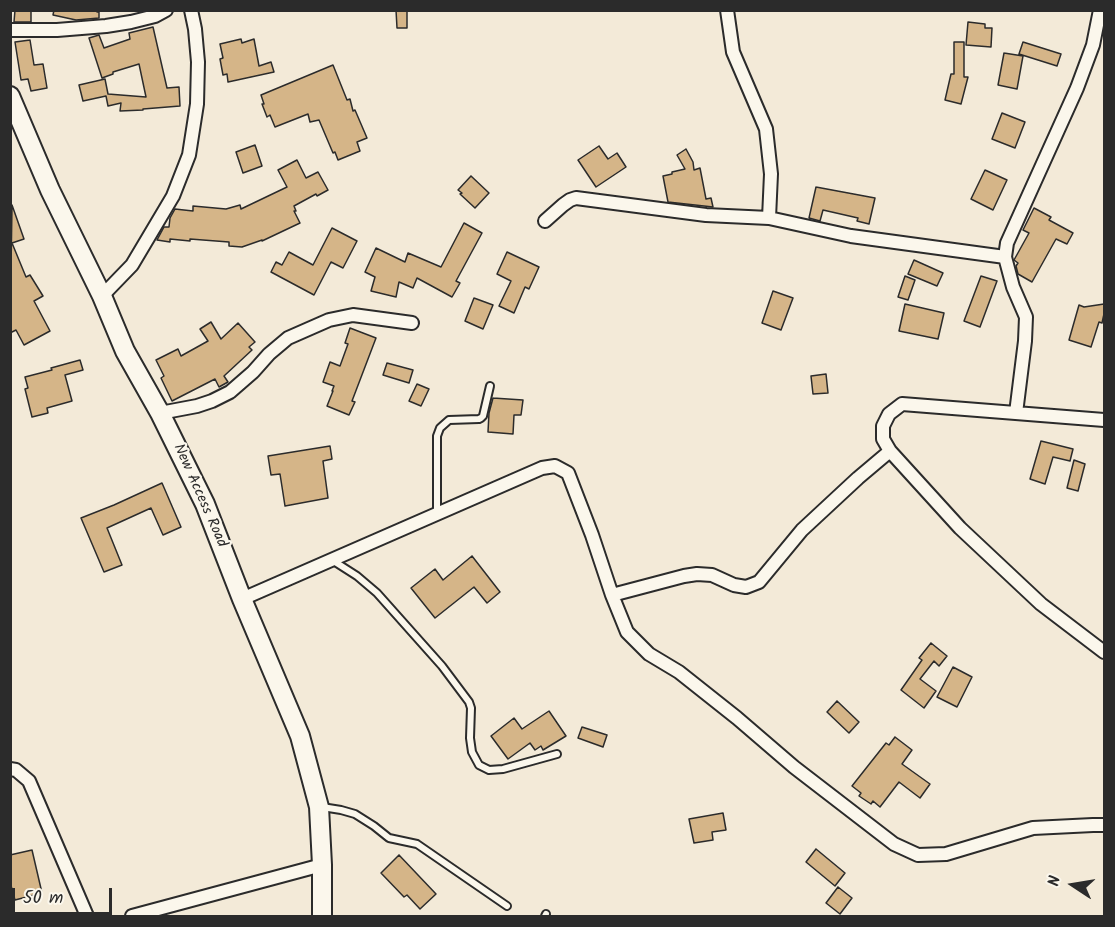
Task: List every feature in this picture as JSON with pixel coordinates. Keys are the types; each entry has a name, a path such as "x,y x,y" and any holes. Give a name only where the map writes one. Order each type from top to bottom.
{"main road":[{"name":"New Access Road","path":"10,96 50,190 102,296 124,351 160,413 205,504 300,736 319,807 322,916"}],"street":[{"path":"10,30 57,30 106,26 155,16 166,10"},
{"path":"102,296 132,265 173,196 189,154 197,104 198,62 191,10"},
{"path":"727,10 733,52 766,129 771,174 769,218"},
{"path":"1016,413 1026,317 1013,287 1005,257 1007,243 1077,88 1093,45 1100,10"},
{"path":"545,221 563,205 576,198 706,215 769,218 851,236 1005,257"},
{"path":"160,413 197,406 230,392 288,338 329,321 353,315 412,323"},
{"path":"1104,420 902,404 889,414 883,426 883,439 890,451 960,528 1041,604 1104,652"},
{"path":"612,595 697,574 712,575 734,585 746,587 759,582 802,530 890,451"},
{"path":"242,599 542,468 555,466 568,473 627,632 649,654 680,672 794,767 894,844 918,855 946,854 1033,828 1104,825"},
{"path":"10,769 16,770 29,780 87,916"},
{"path":"132,916 322,865"}],"lane":[{"path":"437,514 437,436 440,428 450,420 481,418 490,386"},
{"path":"331,560 357,576 377,593 442,666 468,702 471,708 472,752 479,765 489,770 503,769 557,754"},
{"path":"319,807 355,814 389,838 417,844 507,906"}],"building":[{"path":"15,10 31,10 31,22 14,22"},
{"path":"54,10 97,10 99,18 76,20 53,15"},
{"path":"396,10 407,10 407,28 397,28"},
{"path":"968,22 985,24 985,28 992,28 991,47 966,45"},
{"path":"153,27 167,88 179,87 180,106 120,111 121,103 108,106 106,96 83,101 79,85 105,79 108,94 146,97 139,64 102,78 89,38 99,35 104,48 130,39 129,33"},
{"path":"241,39 242,43 254,39 259,66 271,62 274,72 228,82 227,74 223,75 220,44"},
{"path":"30,40 34,65 43,64 47,88 31,91 28,79 21,80 15,42"},
{"path":"954,42 964,42 964,77 968,77 961,104 945,100 951,74 954,74"},
{"path":"1023,42 1061,54 1057,66 1019,54"},
{"path":"1004,53 1023,56 1017,89 998,85"},
{"path":"333,65 347,100 350,99 353,111 355,110 367,138 357,142 360,151 338,160 319,120 310,122 308,114 275,127 270,115 267,117 261,95"},
{"path":"1002,113 1025,122 1015,148 992,139"},
{"path":"255,145 262,166 243,173 236,152"},
{"path":"599,146 608,159 617,153 626,167 596,187 578,160"},
{"path":"686,149 693,162 694,170 700,168 706,199 711,198 713,207 668,202 663,176 685,169 677,155"},
{"path":"297,160 306,178 318,172 328,190 294,206 300,223 262,241 242,247 229,246 229,242 190,239 190,241 170,239 170,242 157,240 164,227 169,227 170,218 175,209 193,211 193,206 226,209 240,205 241,209 287,187 278,170"},
{"path":"985,170 1007,180 993,210 971,199"},
{"path":"471,176 489,193 475,208 458,190"},
{"path":"816,187 875,198 869,224 857,221 858,218 823,210 820,221 809,218"},
{"path":"12,205 24,239 12,243 26,277 30,275 43,296 34,301 50,331 24,345 16,330 10,333"},
{"path":"1034,208 1051,217 1049,220 1073,233 1067,244 1056,239 1032,282 1018,274 1016,266 1018,263 1014,260 1029,233 1023,230"},
{"path":"464,223 482,233 456,281 460,283 452,297 417,278 413,288 399,282 396,297 371,291 375,277 365,272 376,248 405,262 408,253 441,267"},
{"path":"332,228 357,241 343,268 331,262 314,295 271,272 276,262 282,265 289,252 313,265"},
{"path":"507,252 539,267 529,289 525,287 514,313 499,306 511,281 497,274"},
{"path":"914,260 943,273 937,286 908,274"},
{"path":"905,276 915,280 908,300 898,297"},
{"path":"981,276 997,281 980,327 964,321"},
{"path":"773,291 793,298 781,330 762,323"},
{"path":"474,298 493,305 483,329 465,321"},
{"path":"905,304 944,313 938,339 899,331"},
{"path":"1104,304 1102,323 1099,322 1091,347 1069,340 1079,305 1084,307"},
{"path":"211,322 221,339 238,323 255,342 249,347 252,350 224,376 228,382 219,387 215,379 172,401 161,378 164,376 156,360 178,349 181,356 208,341 200,329"},
{"path":"350,328 376,338 352,401 355,402 349,415 327,406 334,386 323,382 330,362 340,366 348,344 345,343"},
{"path":"80,360 83,370 65,375 72,401 47,408 48,413 32,417 25,389 28,388 25,377"},
{"path":"387,363 413,370 409,383 383,375"},
{"path":"826,374 828,393 813,394 811,376"},
{"path":"417,384 429,389 421,406 409,401"},
{"path":"493,398 523,400 521,415 514,415 513,434 488,432"},
{"path":"1041,441 1073,449 1070,461 1053,457 1045,484 1030,479"},
{"path":"330,446 332,459 323,461 328,498 285,506 280,474 271,475 268,456"},
{"path":"1074,460 1085,464 1078,491 1067,488"},
{"path":"162,483 181,527 163,535 151,508 107,528 122,565 104,572 81,518"},
{"path":"472,556 500,592 487,603 474,587 435,618 411,588 435,569 443,580"},
{"path":"931,643 947,656 939,666 934,661 920,679 936,691 924,708 901,690 922,660 919,658"},
{"path":"953,667 972,677 957,707 937,697"},
{"path":"837,701 859,722 849,733 827,712"},
{"path":"549,711 566,736 543,750 541,746 535,750 530,743 508,759 491,736 514,718 522,729"},
{"path":"582,727 607,735 603,747 578,738"},
{"path":"895,737 912,750 902,764 930,784 920,798 899,782 880,807 873,801 871,804 859,796 861,793 852,786 886,743 889,745"},
{"path":"723,813 726,830 712,832 713,840 694,843 689,819"},
{"path":"816,849 845,873 835,886 806,862"},
{"path":"32,850 42,893 15,900 10,882 10,855"},
{"path":"399,855 436,894 420,909 407,895 404,897 381,873"},
{"path":"838,887 852,898 840,914 826,903"}]}
